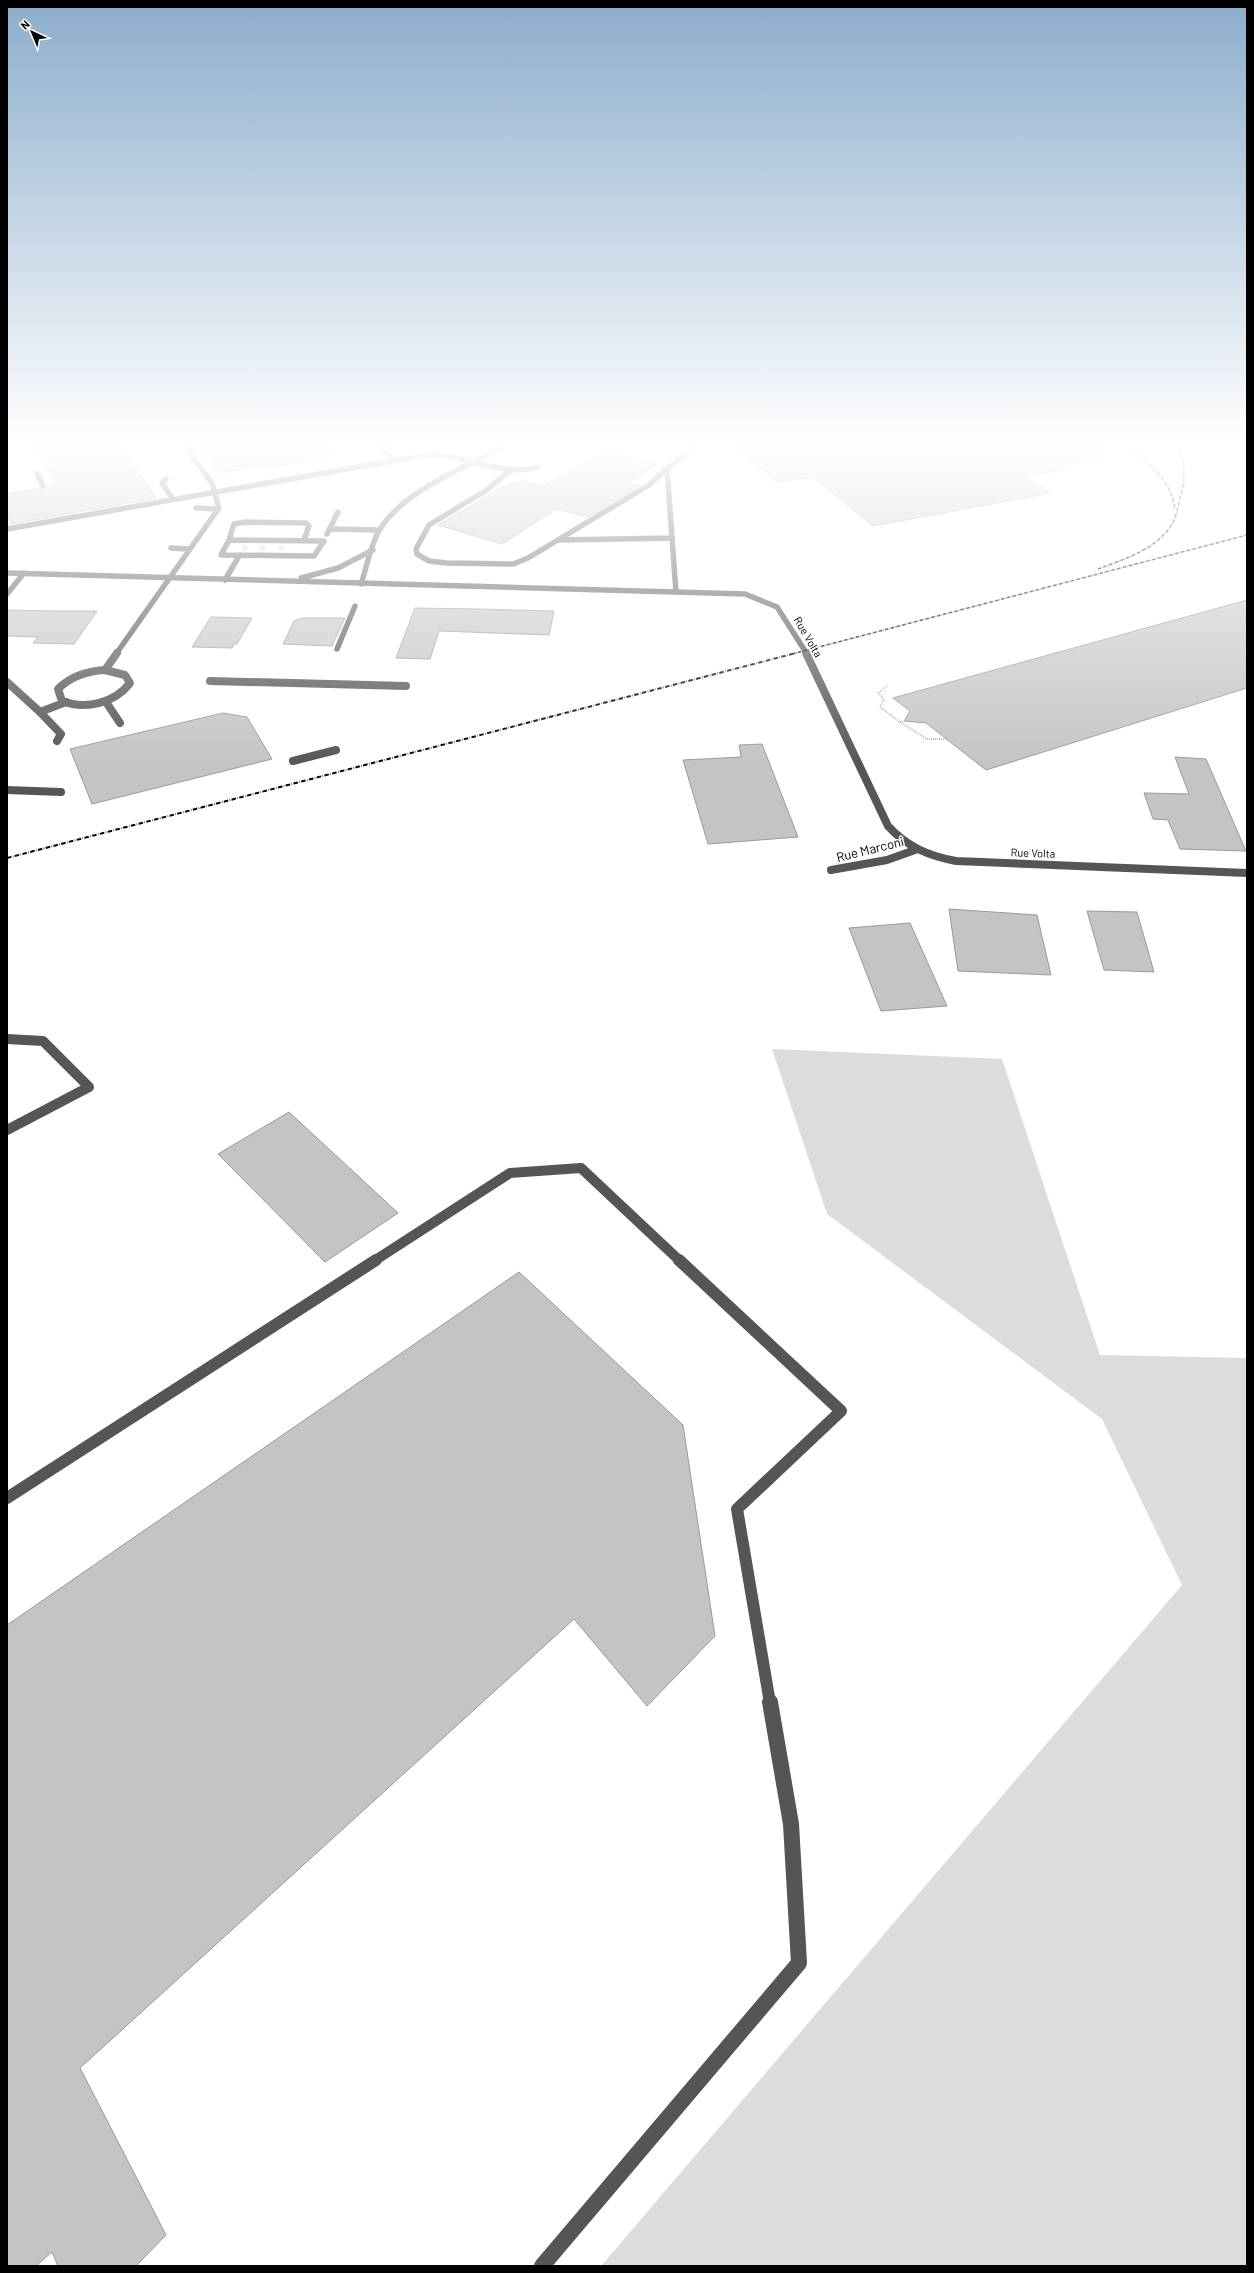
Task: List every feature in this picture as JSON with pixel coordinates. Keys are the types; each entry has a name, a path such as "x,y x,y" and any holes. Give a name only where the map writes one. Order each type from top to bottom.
{"street":[{"path":"104,670 185,554"},
{"path":"225,580 240,554"},
{"path":"306,554 314,556 315,554"},
{"path":"282,582 343,566 367,554"},
{"path":"361,584 372,554"},
{"path":"416,554 429,561 513,564 535,554"},
{"path":"673,554 676,592"},
{"name":"Rue Volta","path":"7,573 745,594 777,607 805,650 888,826 898,839 915,850 935,857 956,861 1247,873"},
{"path":"7,594 24,573"},
{"path":"337,649 355,606"},
{"path":"40,712 66,702 84,705 106,702 122,695 130,683 128,678 123,674 104,670 81,674 63,683 58,689 58,695 66,702"},
{"path":"210,681 406,686"},
{"path":"7,682 62,734 57,741"},
{"path":"106,702 120,723"},
{"path":"293,761 336,750"},
{"path":"7,790 61,792"},
{"name":"Rue Marconi","path":"831,870 887,860 915,850"},
{"path":"7,1039 43,1041 89,1087 7,1130"},
{"path":"7,1498 510,1173 581,1168 841,1411 737,1510 791,1824 799,1963 542,2266"}],"path":[{"path":"887,686 878,693 884,699 880,707 923,740 935,742 946,739"},
{"path":"900,722 904,721"}],"shaded area":[{"path":"772,1049 1002,1059 1100,1355 1247,1358 1247,2266 601,2266 1182,1585 1102,1419 827,1214"}],"building":[{"path":"1247,600 1247,688 986,770 926,723 904,721 910,711 893,698"},
{"path":"415,608 554,611 549,635 439,631 430,659 396,658"},
{"path":"7,610 97,611 74,644 33,643 38,637 7,636"},
{"path":"211,617 252,618 237,644 234,644 232,648 192,647"},
{"path":"303,618 345,618 332,646 283,644 294,621"},
{"path":"223,713 247,717 272,759 92,804 70,749"},
{"path":"762,744 798,837 708,844 683,760 741,757 739,745"},
{"path":"1175,757 1206,759 1246,851 1180,849 1168,820 1153,819 1144,793 1189,794"},
{"path":"949,909 1037,915 1051,975 958,971"},
{"path":"1087,911 1137,912 1154,972 1104,970"},
{"path":"910,923 947,1006 881,1011 849,928"},
{"path":"289,1112 398,1213 325,1262 218,1154"},
{"path":"519,1272 683,1425 715,1636 647,1706 574,1619 80,2068 166,2235 136,2266 58,2266 52,2252 36,2266 7,2266 7,1625"}],"railway":[{"path":"1098,569 1134,554"},
{"path":"792,654 1174,554"},
{"path":"7,858 796,653"}]}
